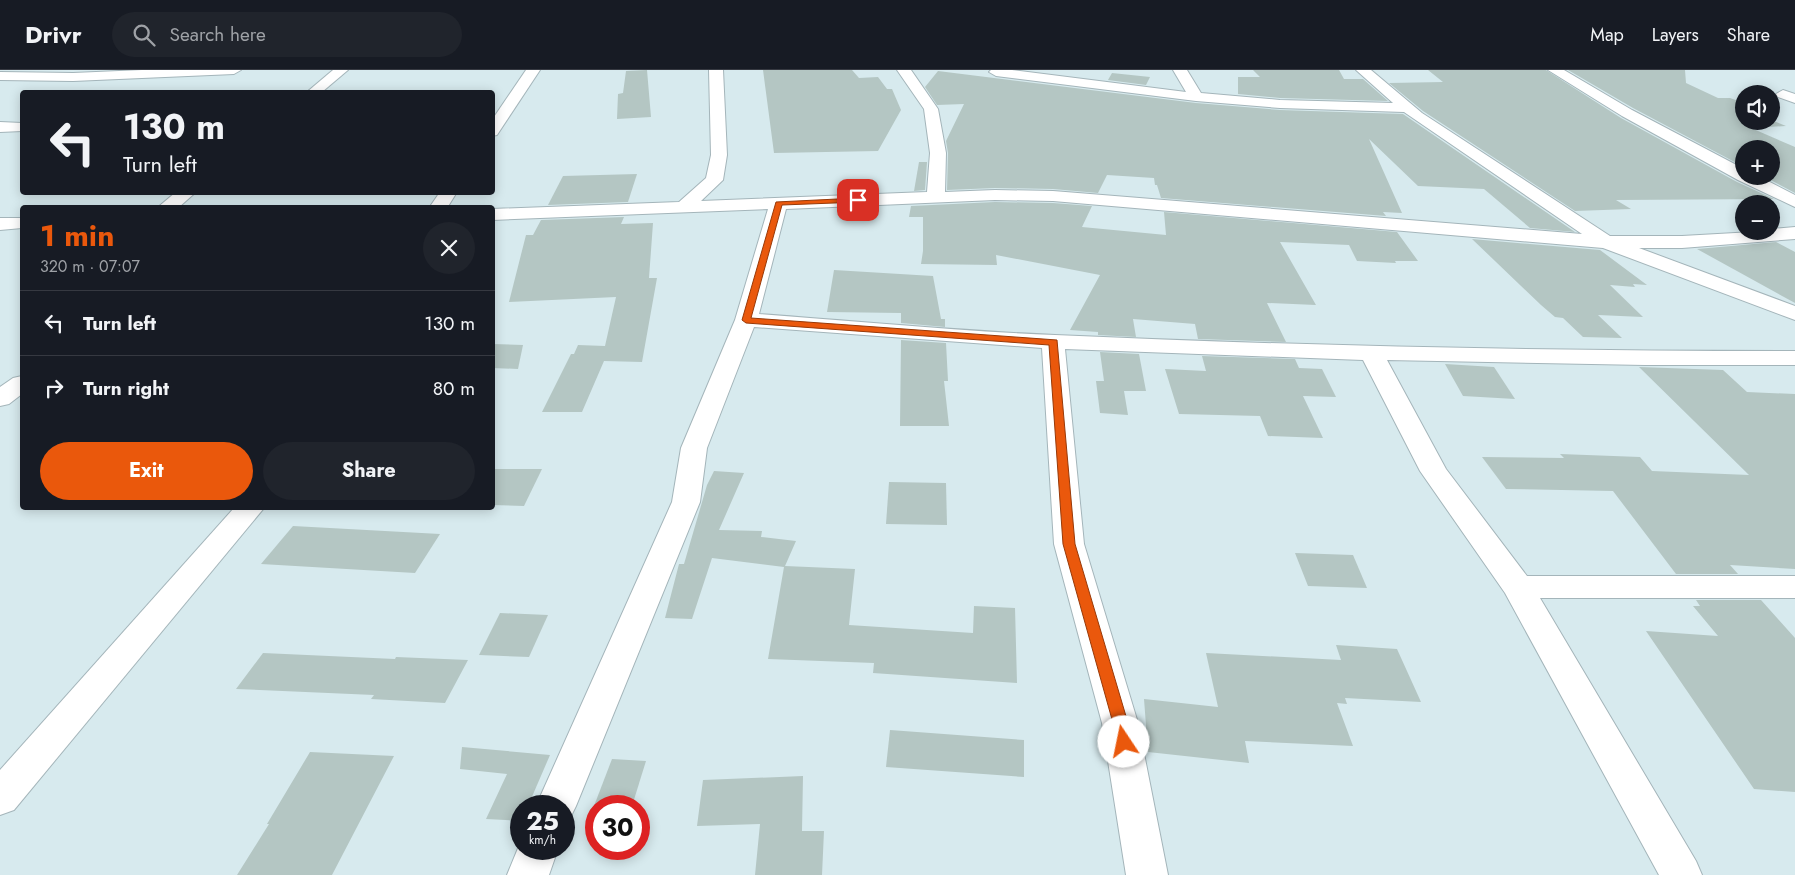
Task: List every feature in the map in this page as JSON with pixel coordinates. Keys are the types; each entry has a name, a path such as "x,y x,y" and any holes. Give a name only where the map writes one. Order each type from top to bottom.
{"street":[{"path":"0,76 234,70"},
{"path":"316,90 341,70"},
{"path":"495,127 533,70"},
{"path":"716,70 719,155 726,186 740,194 747,204"},
{"path":"904,70 931,109 938,153 936,197"},
{"path":"1180,70 1196,97"},
{"path":"1363,70 1407,108 1606,242 1795,313"},
{"path":"1555,70 1627,113 1735,171"},
{"path":"996,72 1196,97 1280,104 1407,108"},
{"path":"0,127 20,127"},
{"path":"1762,185 1795,202"},
{"path":"684,207 726,186"},
{"path":"170,205 184,195"},
{"path":"495,215 995,195 1099,198 1606,242 1682,242 1795,233"},
{"path":"561,795 686,502 694,448 746,320 779,203"},
{"path":"746,320 1053,342 1371,353 1645,358 1795,358"},
{"path":"1053,342 1069,544 1120,723 1147,875"},
{"path":"1371,353 1434,471 1518,587 1681,875"},
{"path":"0,399 20,384"},
{"path":"0,798 248,510"},
{"path":"1518,587 1795,587"},
{"path":"528,875 534,860"}],"building":[{"path":"647,70 651,117 617,119 618,94 623,93 626,71"},
{"path":"763,70 852,70 859,78 878,77 887,89 892,89 901,110 878,151 774,153"},
{"path":"1253,70 1339,70 1344,79 1363,79 1388,101 1280,98 1238,94 1238,77 1260,77"},
{"path":"1428,70 1546,70 1621,118 1735,181 1735,185 1744,185 1765,195 1735,195 1735,199 1616,200 1631,209 1575,211 1423,111 1389,83 1443,82"},
{"path":"1568,70 1685,70 1686,83 1718,98 1735,100 1735,130 1756,130 1779,140 1735,140 1735,162 1633,108"},
{"path":"938,71 1196,103 1280,110 1403,114 1575,232 1530,228 1484,189 1418,186 1369,139 1402,213 1383,212 1386,216 1161,198 1154,178 1107,175 1098,193 1053,189 995,188 947,190 948,153 946,141 964,104 937,105 925,87"},
{"path":"1112,73 1150,77 1146,85 1108,80"},
{"path":"1780,141 1795,147 1795,193 1780,185"},
{"path":"919,162 927,162 925,190 914,191"},
{"path":"637,174 628,202 548,205 563,176"},
{"path":"995,202 1092,206 1082,227 1166,235 1164,212 1397,232 1418,261 1395,261 1396,263 1357,261 1349,245 1280,242 1316,305 1267,303 1286,342 1198,339 1195,324 1133,319 1136,337 1098,335 1098,332 1070,330 1100,275 996,255 997,265 921,264 923,217 909,217 911,206"},
{"path":"624,217 621,224 653,223 649,278 657,278 642,362 604,361 582,412 542,412 571,354 574,354 578,345 605,346 616,297 509,302 526,235 533,235 541,220"},
{"path":"1472,239 1600,250 1647,285 1633,284 1635,287 1610,285 1643,317 1598,315 1622,338 1583,337 1563,318 1555,317 1541,305"},
{"path":"1776,242 1795,252 1795,303 1697,249"},
{"path":"834,270 933,276 941,319 945,319 945,327 901,323 901,313 827,312"},
{"path":"901,340 946,343 948,381 944,381 949,426 900,426"},
{"path":"495,344 523,345 518,369 495,368"},
{"path":"1100,352 1139,354 1146,391 1124,391 1128,415 1100,413 1096,381 1104,381"},
{"path":"1202,356 1295,359 1299,368 1322,369 1336,397 1303,396 1323,438 1268,436 1260,416 1179,414 1165,369 1206,371"},
{"path":"1445,364 1494,367 1515,399 1463,396"},
{"path":"1639,367 1723,370 1747,392 1795,394 1795,569 1730,565 1738,574 1676,574 1613,491 1506,489 1482,457 1564,458 1560,454 1640,457 1652,471 1749,475"},
{"path":"495,469 542,469 524,506 495,505"},
{"path":"714,471 744,473 719,530 762,531 761,537 796,541 785,566 855,569 849,625 973,633 974,606 1015,608 1017,683 873,673 874,663 768,659 784,567 712,558 692,619 665,618 679,564 684,564 707,485"},
{"path":"889,482 946,483 947,525 886,524"},
{"path":"293,526 440,534 415,573 261,564"},
{"path":"1295,553 1353,555 1367,588 1308,586"},
{"path":"1696,600 1761,600 1795,638 1795,792 1754,789 1646,631 1718,636 1693,606 1700,606"},
{"path":"500,613 548,615 529,657 479,655"},
{"path":"1336,645 1397,649 1421,702 1345,698 1347,704 1337,703 1353,746 1245,741 1249,763 1148,752 1144,699 1218,707 1206,653 1341,660"},
{"path":"263,653 468,660 445,703 371,699 374,695 236,689"},
{"path":"890,730 1024,740 1024,777 886,767"},
{"path":"462,747 550,755 533,795 510,795 510,820 486,819 507,774 460,769"},
{"path":"310,752 394,756 332,875 237,875 269,824 267,824"},
{"path":"612,759 646,761 635,795 598,795"},
{"path":"803,776 802,831 824,831 822,875 755,875 760,824 697,826 703,780"}],"route":[{"path":"858,200 779,203 746,320 1053,342 1069,544 1124,742"}]}
